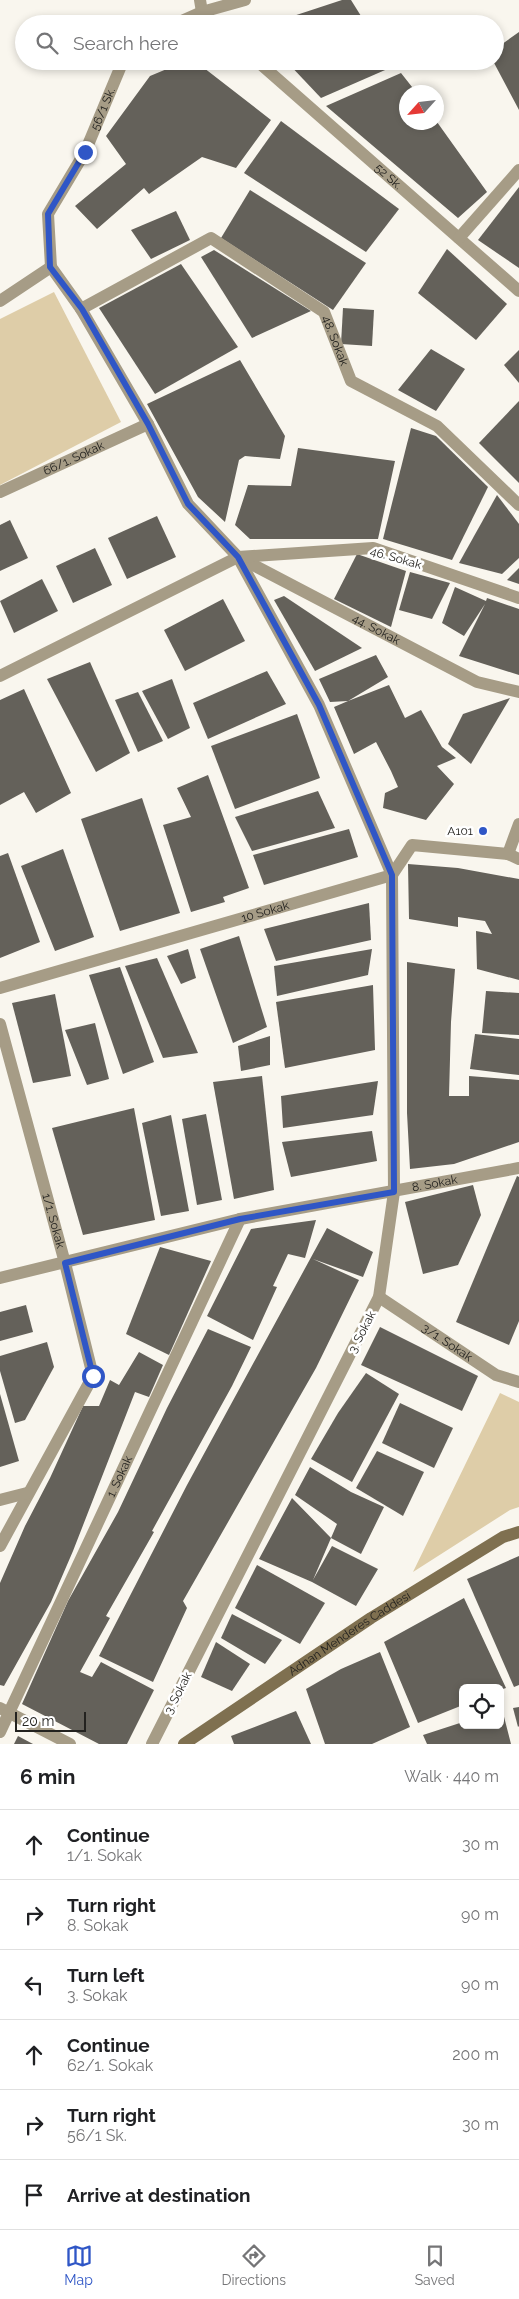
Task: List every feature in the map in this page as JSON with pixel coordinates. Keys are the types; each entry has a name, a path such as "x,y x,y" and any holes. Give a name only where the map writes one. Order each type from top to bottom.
{"street":[{"path":"188,15 201,6 216,0"},
{"path":"201,6 245,0"},
{"name":"56/1 Sk.","path":"50,267 48,214 85,152 119,70"},
{"name":"52 Sk.","path":"267,70 519,291"},
{"path":"459,238 519,170"},
{"name":"48. Sokak","path":"82,309 211,238 324,312 351,381 437,426 519,506"},
{"path":"0,301 50,267 82,309 148,424 188,504 238,557 319,705 392,875"},
{"name":"66/1. Sokak","path":"0,492 148,424"},
{"name":"46. Sokak","path":"238,557 373,548 519,598"},
{"path":"0,676 238,557"},
{"name":"44. Sokak","path":"238,557 476,682 519,692"},
{"path":"392,875 412,844 514,857 519,824"},
{"name":"10 Sokak","path":"0,988 392,875"},
{"name":"3. Sokak","path":"152,1744 379,1298 394,1192 392,875"},
{"name":"1/1. Sokak","path":"0,1024 65,1263 93,1376 0,1546"},
{"name":"8. Sokak","path":"0,1278 240,1219 519,1168"},
{"name":"1. Sokak","path":"0,1732 5,1711 240,1219"},
{"name":"3/1. Sokak","path":"379,1298 496,1375 519,1382"},
{"path":"0,1500 28,1494"},
{"name":"Adnan Menderes Caddesi","path":"184,1744 371,1618 503,1537 519,1532"},
{"path":"5,1711 70,1744"}],"shaded area":[{"path":"54,292 121,422 0,485 0,319"},
{"path":"500,1393 519,1402 519,1507 510,1510 413,1572"}],"building":[{"path":"342,0 351,0 360,15 296,15"},
{"path":"519,32 519,110 498,70 504,70 504,43"},
{"path":"164,70 207,70 271,120 236,168 202,157 149,194 144,188 97,229 75,206 126,164 106,136 150,76"},
{"path":"295,70 385,70 321,98"},
{"path":"401,73 410,85 399,85 399,130 443,130 487,192 458,218 326,106"},
{"path":"281,121 399,209 366,252 244,173"},
{"path":"519,187 519,268 478,240"},
{"path":"250,190 366,263 333,310 221,238"},
{"path":"176,211 190,240 151,259 131,230"},
{"path":"447,249 507,304 476,340 418,293"},
{"path":"214,250 311,311 252,338 201,257"},
{"path":"181,264 238,347 155,394 99,308"},
{"path":"343,308 374,310 372,346 341,344"},
{"path":"431,349 465,369 436,411 398,390"},
{"path":"519,350 519,383 504,365"},
{"path":"240,360 285,436 280,459 245,456 239,460 225,522 198,497 147,404"},
{"path":"519,401 519,483 479,443"},
{"path":"411,428 436,436 488,487 452,560 383,539"},
{"path":"298,448 395,461 378,539 250,539 235,525 248,485 291,486"},
{"path":"497,495 519,524 519,558 502,574 459,563"},
{"path":"157,516 176,557 127,579 108,538"},
{"path":"10,520 28,558 0,571 0,525"},
{"path":"95,548 112,585 73,603 56,566"},
{"path":"357,554 406,571 391,627 334,599"},
{"path":"519,568 519,584 507,580"},
{"path":"410,572 450,583 432,619 399,610"},
{"path":"42,579 58,611 14,633 0,601"},
{"path":"455,587 486,601 487,598 519,609 519,675 459,656 485,604 464,636 442,623"},
{"path":"284,596 362,648 315,671 274,600"},
{"path":"223,599 245,641 185,671 164,630"},
{"path":"376,655 388,677 348,701 330,702 319,679"},
{"path":"90,662 130,753 96,772 47,679"},
{"path":"267,671 286,704 208,739 193,703"},
{"path":"172,679 190,728 168,739 142,691"},
{"path":"389,685 405,718 421,710 442,747 456,758 437,766 454,784 426,820 383,808 385,793 398,787 391,771 376,742 354,754 334,707"},
{"path":"24,689 71,793 36,813 24,792 0,805 0,700"},
{"path":"138,692 163,741 138,752 115,700"},
{"path":"510,698 471,764 448,744 463,714"},
{"path":"297,714 320,778 235,809 211,746"},
{"path":"208,775 249,888 223,897 225,902 191,912 163,825 191,817 177,788"},
{"path":"318,791 335,828 252,851 235,817"},
{"path":"142,798 180,913 120,931 81,819"},
{"path":"349,829 358,857 264,885 253,855"},
{"path":"63,849 94,937 55,951 21,866"},
{"path":"8,853 40,942 0,958 0,856"},
{"path":"408,864 458,868 519,879 519,980 477,969 476,931 492,934 485,921 458,917 458,927 409,919"},
{"path":"369,903 371,940 276,961 264,929"},
{"path":"239,936 267,1027 233,1043 200,949"},
{"path":"188,949 196,978 181,984 167,956"},
{"path":"372,949 368,975 277,996 274,966"},
{"path":"157,958 198,1053 163,1058 125,966"},
{"path":"407,962 455,969 449,1096 469,1096 469,1076 519,1080 519,1142 454,1164 410,1169 407,1113"},
{"path":"120,967 154,1062 123,1074 89,975"},
{"path":"373,985 375,1050 285,1068 276,1002"},
{"path":"486,991 519,993 519,1035 482,1033"},
{"path":"55,994 71,1076 33,1083 12,1003"},
{"path":"95,1023 109,1079 87,1085 65,1030"},
{"path":"475,1034 519,1039 519,1075 470,1069"},
{"path":"270,1036 270,1065 241,1071 238,1046"},
{"path":"262,1076 274,1190 234,1199 213,1082"},
{"path":"378,1081 373,1115 283,1128 281,1096"},
{"path":"134,1108 155,1220 83,1235 52,1128"},
{"path":"206,1114 222,1200 197,1205 182,1119"},
{"path":"171,1115 189,1211 161,1216 142,1123"},
{"path":"372,1131 377,1161 291,1177 282,1142"},
{"path":"517,1176 519,1177 519,1321 509,1345 456,1322"},
{"path":"473,1185 481,1215 458,1265 423,1274 405,1202"},
{"path":"316,1220 305,1258 288,1254 273,1286 277,1287 253,1340 207,1316 251,1229"},
{"path":"327,1228 373,1252 363,1277 313,1259 359,1280 316,1368 183,1601 187,1608 153,1682 99,1656 187,1485"},
{"path":"160,1247 211,1261 169,1355 126,1334"},
{"path":"26,1305 33,1332 0,1341 0,1312"},
{"path":"380,1327 478,1376 462,1411 361,1365"},
{"path":"208,1329 251,1347 232,1386 152,1531 154,1532 106,1616 110,1618 80,1672 92,1677 101,1662 154,1690 127,1744 99,1744 22,1704 68,1601 118,1512 167,1408"},
{"path":"47,1342 54,1367 25,1420 15,1423 0,1371 0,1356"},
{"path":"139,1352 163,1365 149,1397 135,1392 51,1602 4,1686 0,1685 0,1583 25,1526 50,1478 83,1406 99,1406 110,1380 119,1385"},
{"path":"366,1373 399,1394 352,1482 311,1459 338,1413"},
{"path":"0,1394 19,1461 0,1467"},
{"path":"400,1403 453,1428 434,1468 382,1443"},
{"path":"377,1451 424,1472 403,1516 356,1488"},
{"path":"310,1467 351,1492 384,1507 361,1554 331,1538 337,1524 295,1495"},
{"path":"292,1498 331,1538 313,1580 332,1546 378,1569 356,1606 312,1582 259,1559"},
{"path":"519,1556 519,1685 514,1687 467,1579"},
{"path":"257,1565 325,1603 300,1644 235,1608"},
{"path":"464,1598 506,1688 504,1689 504,1684 459,1684 459,1707 418,1723 384,1642"},
{"path":"232,1614 282,1640 265,1664 221,1638"},
{"path":"216,1642 250,1664 232,1691 201,1677"},
{"path":"380,1652 410,1727 372,1744 325,1744 306,1689 341,1669"},
{"path":"519,1707 519,1726 518,1727 513,1708"},
{"path":"296,1711 311,1744 234,1744 231,1736"},
{"path":"504,1717 511,1744 427,1744 423,1735 459,1723 459,1729 504,1729"},
{"path":"18,1736 33,1744 14,1744"}],"place":[{"name":"A101","path":"483,831"}],"route":[{"path":"85,152 48,214 50,267 82,309 148,424 188,504 238,557 319,705 392,875 394,1192 240,1219 65,1263 93,1376"}]}
